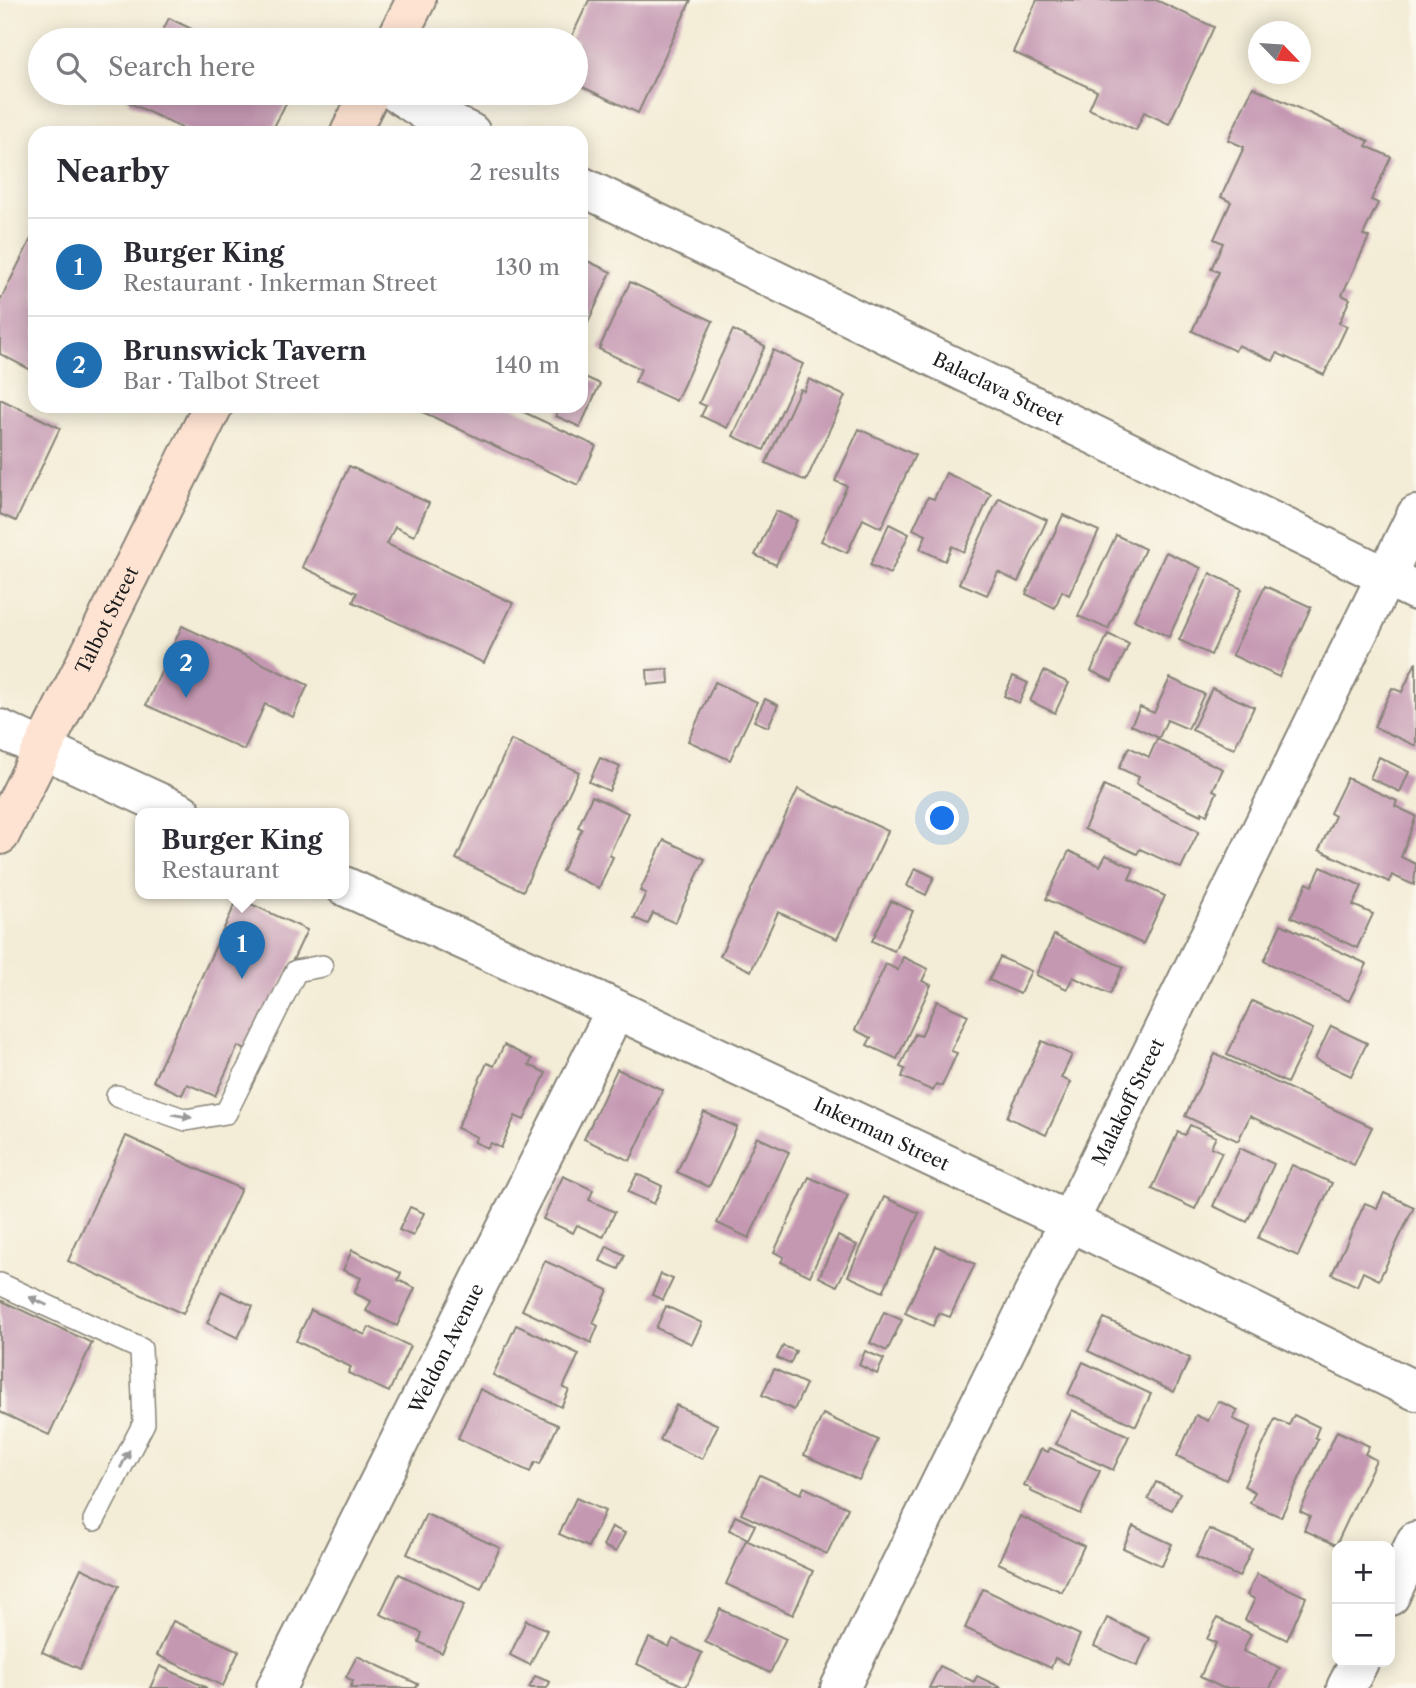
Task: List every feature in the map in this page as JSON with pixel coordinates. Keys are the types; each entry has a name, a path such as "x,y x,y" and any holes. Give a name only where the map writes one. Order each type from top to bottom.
{"main road":[{"path":"402,28 416,0"},
{"path":"354,126 364,105"},
{"name":"Talbot Street","path":"0,835 210,413"}],"street":[{"path":"415,105 456,126"},
{"name":"Balaclava Street","path":"588,189 1401,584"},
{"name":"Malakoff Street","path":"840,1688 1070,1222 1401,584 1416,515"},
{"path":"0,729 171,808"},
{"name":"Inkerman Street","path":"349,888 616,1009 1070,1222 1416,1391"},
{"name":"Weldon Avenue","path":"276,1688 616,1009"},
{"path":"1395,1585 1416,1541"},
{"path":"1346,1688 1356,1667"}],"lane":[{"path":"117,1096 186,1120 226,1113 296,971 323,966"},
{"path":"0,1284 141,1349 144,1423 94,1520"}],"building":[{"path":"589,0 691,0 638,113 588,90 588,28 576,28"},
{"path":"1037,0 1156,0 1214,27 1169,124 1144,112 1136,130 1089,109 1097,91 1013,52"},
{"path":"169,18 189,28 164,28"},
{"path":"1253,87 1369,141 1366,146 1391,157 1371,200 1378,203 1363,235 1369,237 1342,295 1350,299 1339,323 1347,326 1324,375 1277,353 1273,361 1238,345 1235,351 1192,331 1219,272 1211,269 1223,243 1214,239 1231,202 1221,197 1244,147 1228,140"},
{"path":"134,105 285,105 274,126 178,126"},
{"path":"28,245 28,368 0,354 0,301"},
{"path":"588,261 611,272 588,323"},
{"path":"630,282 713,321 676,401 635,382 641,369 599,349"},
{"path":"733,330 765,346 727,428 701,416 706,406 699,403"},
{"path":"773,350 803,364 764,450 733,436"},
{"path":"588,378 600,384 588,410"},
{"path":"809,379 845,396 806,481 766,463 800,389 804,391"},
{"path":"0,399 60,428 16,521 0,514"},
{"path":"425,413 526,413 596,446 578,485"},
{"path":"557,413 587,413 580,427 556,416"},
{"path":"859,429 915,455 881,528 863,519 847,553 821,541 847,486 835,481"},
{"path":"349,466 429,503 414,536 395,527 387,544 513,603 484,663 353,602 357,593 302,567"},
{"path":"946,473 991,494 964,552 952,546 945,561 920,549 926,535 913,529 928,497 934,499"},
{"path":"999,498 1047,520 1018,582 998,572 987,595 959,583"},
{"path":"776,511 797,520 776,565 755,555"},
{"path":"1063,515 1099,531 1069,595 1062,591 1055,608 1026,594"},
{"path":"889,524 909,534 890,574 870,565"},
{"path":"1116,535 1145,549 1108,629 1078,616"},
{"path":"1166,552 1201,568 1169,637 1134,620"},
{"path":"1210,573 1242,589 1211,655 1179,640"},
{"path":"1265,586 1311,607 1279,677 1232,655"},
{"path":"182,626 308,685 293,717 265,704 244,750 146,705"},
{"path":"1108,634 1129,644 1112,681 1091,671"},
{"path":"1416,662 1416,746 1374,727 1392,688 1402,692"},
{"path":"668,669 669,683 648,685 647,670"},
{"path":"1044,671 1069,683 1055,713 1030,701"},
{"path":"1013,676 1028,683 1019,703 1004,696"},
{"path":"1170,678 1204,694 1188,729 1167,720 1159,738 1131,725 1140,707 1154,713"},
{"path":"715,682 757,702 730,760 688,741"},
{"path":"1212,688 1254,707 1234,749 1192,730"},
{"path":"765,699 778,705 768,727 754,721"},
{"path":"1157,739 1223,769 1213,790 1217,792 1207,815 1202,812 1201,815 1136,784 1139,777 1119,768 1129,747 1149,757"},
{"path":"511,740 579,772 523,891 456,859"},
{"path":"1379,757 1409,772 1400,792 1370,778"},
{"path":"600,758 620,767 609,791 589,782"},
{"path":"1347,778 1397,801 1395,806 1416,816 1401,857 1416,864 1414,885 1392,875 1389,882 1319,850 1335,816 1330,813"},
{"path":"1104,786 1199,831 1181,868 1140,849 1137,854 1084,829"},
{"path":"798,789 888,831 837,939 778,912 751,971 720,956"},
{"path":"592,796 628,813 609,855 613,857 599,888 562,871 582,829 578,827"},
{"path":"664,840 705,859 675,923 653,913 648,924 634,918 646,893 640,891"},
{"path":"1069,851 1100,866 1106,855 1134,868 1129,879 1165,896 1143,944 1046,899"},
{"path":"1321,867 1362,886 1353,905 1373,914 1357,948 1291,917 1307,883 1312,886"},
{"path":"915,868 934,877 926,895 907,886"},
{"path":"238,899 307,930 250,1052 238,1046 215,1096 187,1084 182,1095 153,1081"},
{"path":"891,901 913,911 894,951 872,941"},
{"path":"1281,924 1367,964 1349,1001 1264,961"},
{"path":"1054,935 1123,967 1110,994 1073,977 1067,989 1036,975"},
{"path":"903,957 928,969 922,981 931,985 897,1059 867,1045 871,1038 855,1030 886,964 898,970"},
{"path":"1000,957 1031,971 1020,994 989,980"},
{"path":"937,1001 968,1015 951,1051 957,1053 942,1086 936,1084 933,1091 902,1077 905,1069 900,1067 915,1034 921,1036"},
{"path":"1252,1001 1313,1029 1287,1083 1227,1055"},
{"path":"1331,1026 1367,1043 1351,1076 1315,1059"},
{"path":"1042,1041 1072,1055 1061,1078 1071,1082 1046,1135 1007,1117"},
{"path":"504,1045 532,1059 529,1065 546,1073 524,1120 515,1116 501,1148 491,1143 488,1148 474,1142 477,1137 457,1128 487,1063 494,1066"},
{"path":"1215,1054 1372,1127 1354,1165 1250,1116 1238,1141 1185,1116"},
{"path":"617,1069 663,1090 630,1161 584,1139"},
{"path":"704,1112 737,1127 709,1187 677,1172"},
{"path":"1190,1125 1216,1137 1211,1147 1222,1152 1195,1209 1152,1189 1178,1132 1185,1135"},
{"path":"126,1136 241,1189 183,1314 68,1261"},
{"path":"757,1137 789,1152 749,1238 717,1223"},
{"path":"1240,1148 1274,1164 1247,1222 1213,1206"},
{"path":"1292,1165 1332,1183 1298,1256 1258,1238"},
{"path":"637,1174 662,1186 654,1204 628,1192"},
{"path":"563,1176 593,1190 589,1200 615,1212 603,1237 577,1225 573,1233 543,1219"},
{"path":"809,1177 848,1195 810,1276 781,1262 784,1257 774,1252"},
{"path":"1384,1193 1414,1207 1379,1280 1363,1272 1357,1286 1332,1274 1365,1203 1377,1208"},
{"path":"884,1197 919,1213 883,1292 848,1276"},
{"path":"410,1207 424,1213 413,1236 399,1230"},
{"path":"838,1236 857,1245 837,1286 819,1277"},
{"path":"607,1246 625,1255 619,1269 600,1261"},
{"path":"936,1246 975,1264 950,1317 939,1313 933,1326 905,1313"},
{"path":"352,1250 401,1273 398,1280 415,1288 397,1326 366,1311 371,1301 354,1293 361,1278 343,1270"},
{"path":"545,1261 608,1290 593,1323 598,1326 591,1343 522,1310"},
{"path":"661,1274 673,1279 663,1300 652,1295"},
{"path":"221,1291 253,1306 238,1338 207,1323"},
{"path":"0,1300 92,1343 49,1435 0,1412"},
{"path":"666,1306 702,1323 692,1344 656,1328"},
{"path":"311,1310 365,1335 369,1327 410,1346 389,1392 348,1373 351,1367 296,1341"},
{"path":"884,1312 902,1320 887,1351 870,1343"},
{"path":"1104,1318 1190,1358 1174,1392 1088,1351"},
{"path":"516,1325 579,1354 563,1388 569,1390 561,1407 493,1375"},
{"path":"783,1346 796,1351 790,1364 777,1358"},
{"path":"865,1351 884,1359 877,1374 859,1365"},
{"path":"1083,1362 1151,1394 1136,1426 1068,1394"},
{"path":"774,1369 806,1384 794,1410 762,1395"},
{"path":"480,1389 558,1425 540,1464 535,1462 530,1472 458,1438"},
{"path":"1218,1401 1238,1410 1233,1419 1251,1427 1226,1480 1177,1456 1196,1415 1208,1421"},
{"path":"676,1405 718,1425 702,1459 660,1440"},
{"path":"1072,1410 1129,1436 1113,1470 1056,1444"},
{"path":"823,1414 878,1440 859,1480 804,1455"},
{"path":"1294,1415 1319,1427 1315,1437 1318,1439 1281,1517 1250,1503 1255,1492 1244,1486 1275,1419 1289,1425"},
{"path":"1337,1431 1369,1446 1365,1454 1376,1460 1338,1541 1332,1543 1304,1530 1310,1516 1300,1511"},
{"path":"1050,1448 1100,1471 1080,1514 1030,1491 1031,1489 1024,1485 1041,1449 1048,1452"},
{"path":"760,1475 801,1494 804,1487 848,1508 827,1554 741,1514"},
{"path":"1156,1482 1180,1493 1172,1510 1148,1499"},
{"path":"576,1498 605,1511 588,1547 559,1534"},
{"path":"426,1514 500,1548 481,1589 407,1554"},
{"path":"735,1516 755,1525 748,1539 729,1530"},
{"path":"1020,1516 1084,1546 1062,1592 998,1563"},
{"path":"1133,1526 1172,1544 1162,1566 1123,1548"},
{"path":"612,1527 625,1533 616,1552 603,1546"},
{"path":"1209,1529 1252,1549 1239,1577 1196,1557"},
{"path":"746,1540 813,1571 793,1615 726,1584"},
{"path":"81,1568 119,1586 80,1669 42,1652"},
{"path":"399,1574 464,1605 442,1653 419,1642 422,1633 380,1614"},
{"path":"1257,1574 1306,1597 1287,1640 1245,1620 1255,1599 1247,1595"},
{"path":"983,1589 1080,1635 1067,1664 1055,1658 1051,1668 965,1628"},
{"path":"720,1609 786,1639 770,1673 705,1642"},
{"path":"1107,1618 1150,1638 1137,1666 1094,1646"},
{"path":"1217,1618 1251,1634 1243,1651 1280,1668 1270,1688 1223,1688 1200,1677 1216,1643 1207,1639"},
{"path":"526,1620 547,1630 530,1665 510,1655"},
{"path":"173,1621 239,1651 223,1686 157,1655"},
{"path":"649,1638 669,1647 673,1639 702,1653 686,1687 637,1664"},
{"path":"357,1656 418,1684 416,1688 350,1688 353,1681 346,1677"},
{"path":"160,1666 207,1688 150,1688"},
{"path":"940,1666 974,1682 977,1676 1002,1688 929,1688"},
{"path":"535,1676 550,1682 547,1688 529,1688"}],"place":[{"name":"Brunswick Tavern","path":"186,698"},
{"name":"Burger King","path":"242,979"}]}
